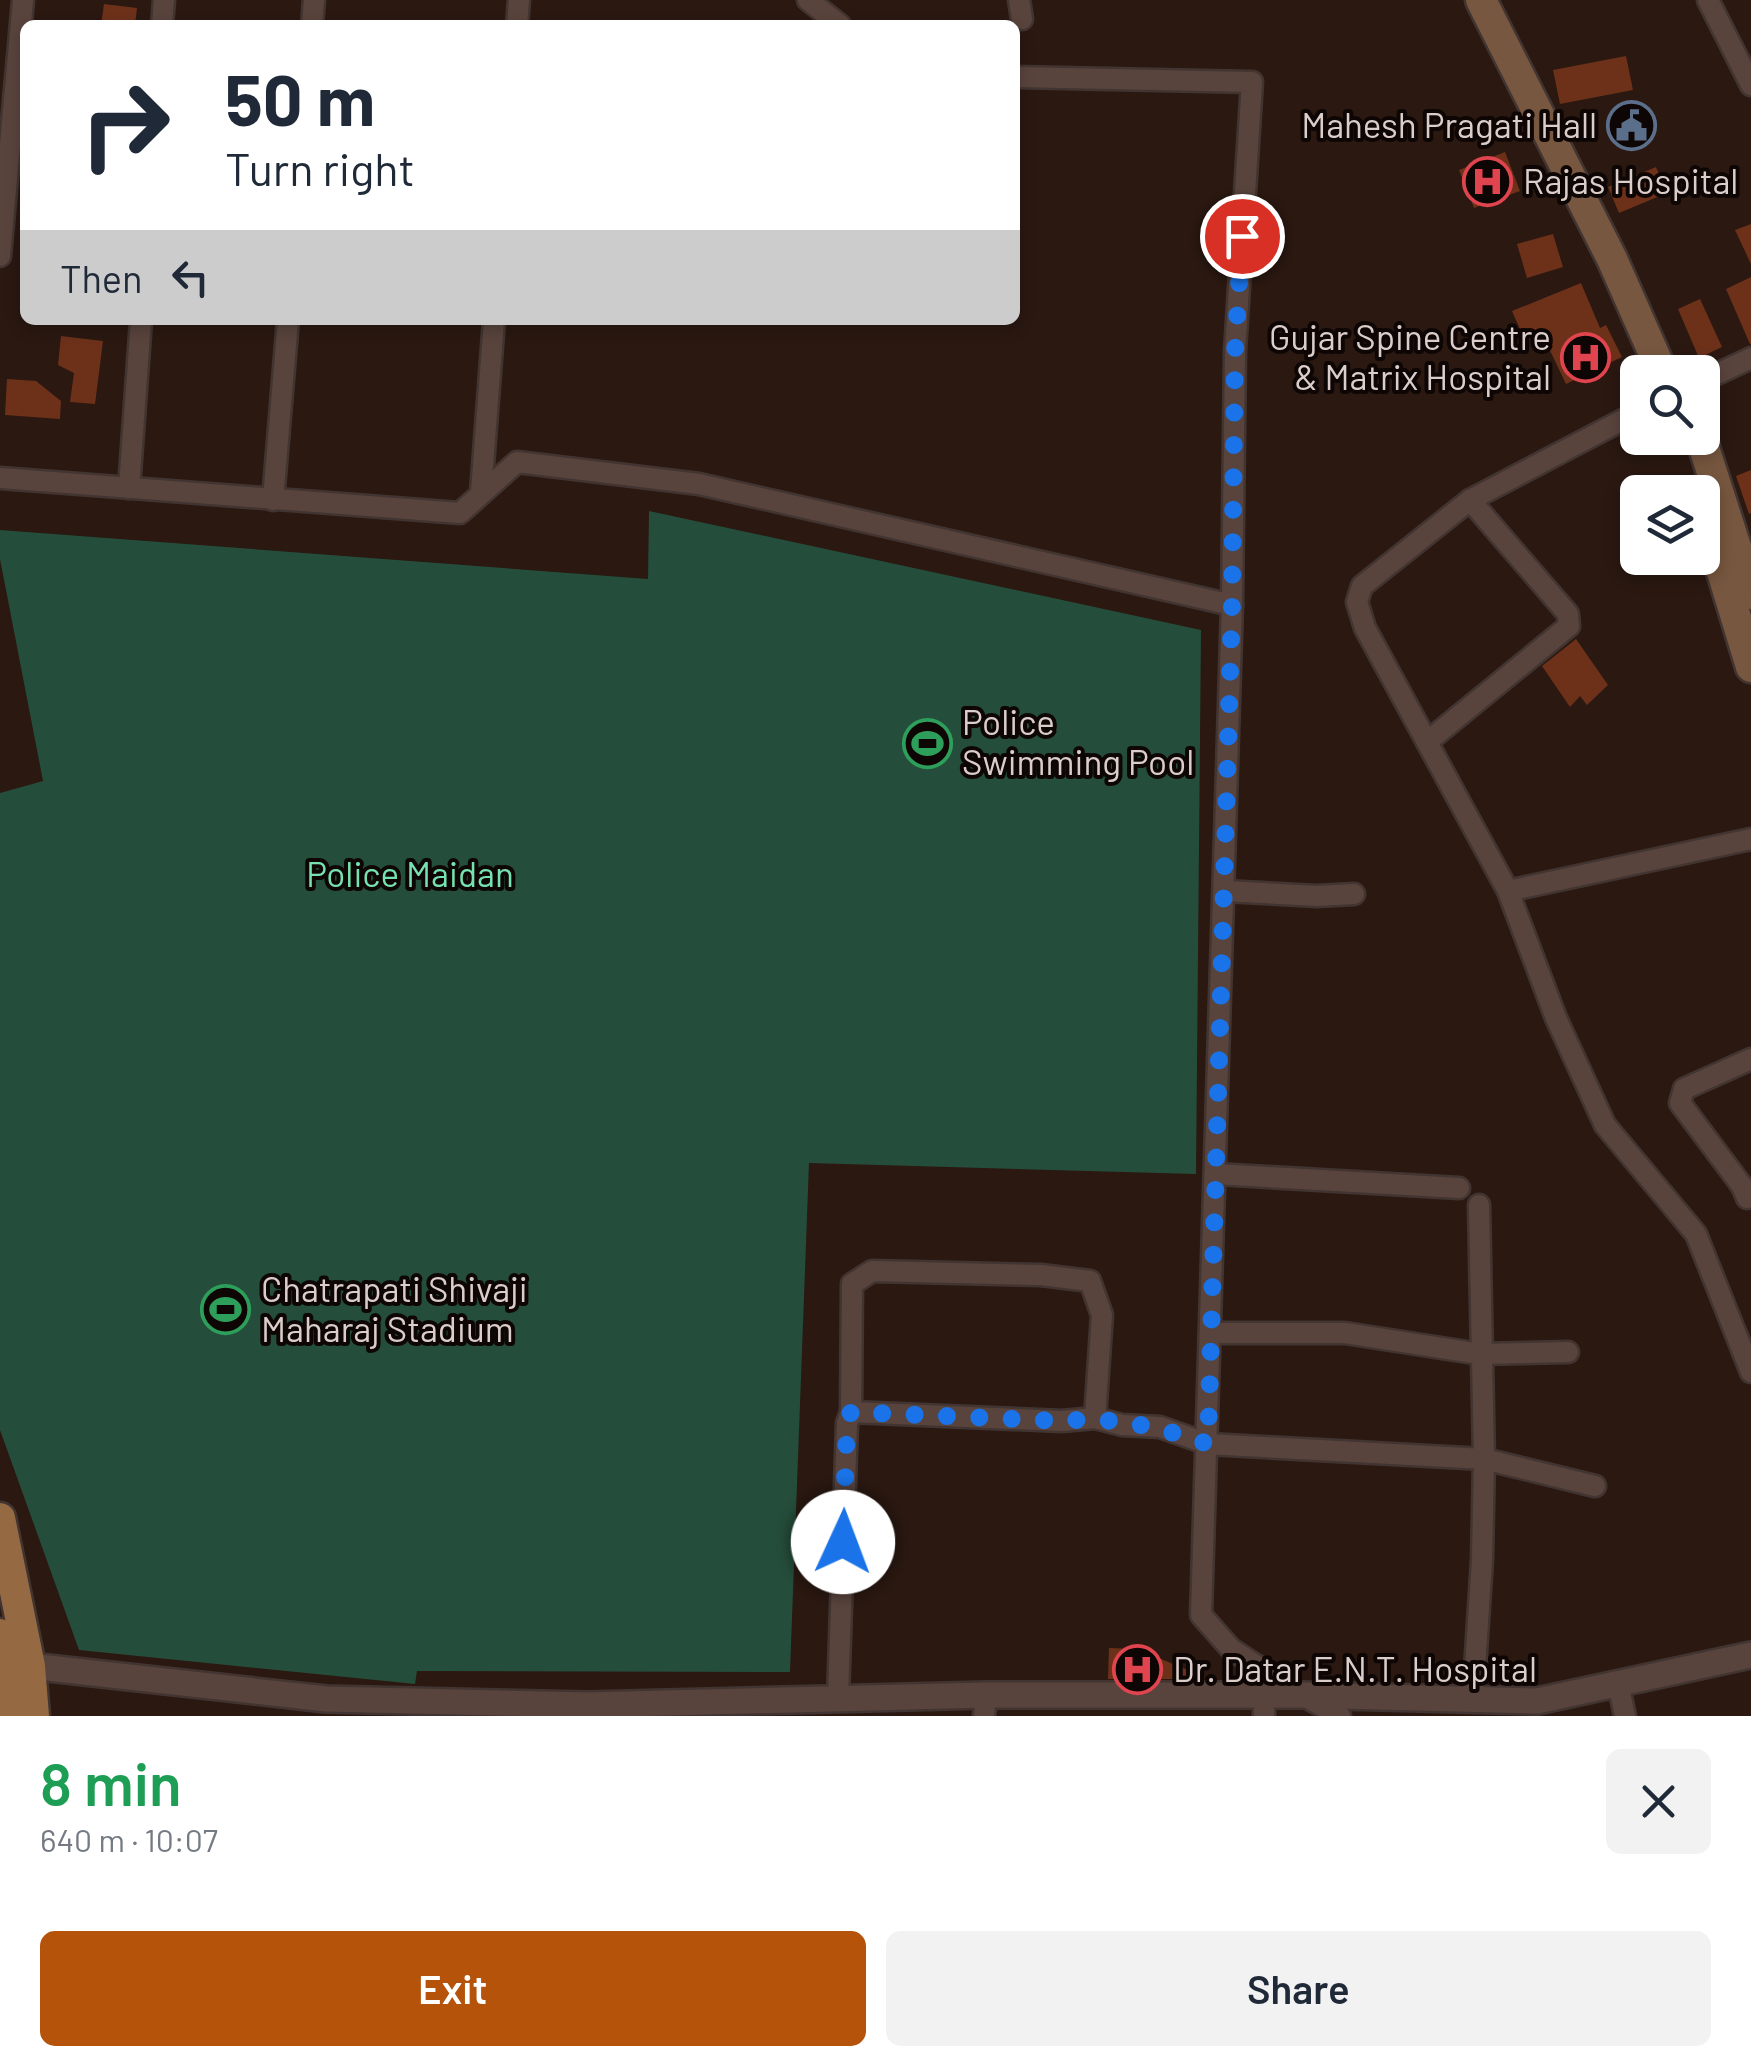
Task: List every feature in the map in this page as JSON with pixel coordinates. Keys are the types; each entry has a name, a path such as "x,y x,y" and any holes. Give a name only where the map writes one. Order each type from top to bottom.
{"main road":[{"path":"1491,2 1657,355"},
{"path":"1491,2 1618,231 1672,355"},
{"path":"1706,455 1751,594"},
{"path":"1720,566 1751,668"},
{"path":"0,1518 18,1667 14,1716"},
{"path":"0,1634 18,1667 34,1716"}],"street":[{"path":"808,0 834,20"},
{"path":"1708,0 1750,83"},
{"path":"0,256 20,33"},
{"path":"1020,77 1252,82 1235,352 1232,605 1202,1614 1231,1648 1302,1696 1340,1716"},
{"path":"128,488 141,325"},
{"path":"273,500 288,325"},
{"path":"481,492 494,325"},
{"path":"1720,372 1751,358"},
{"path":"1620,421 1470,500 1362,586 1357,602 1365,628 1508,891 1556,1018 1605,1125 1696,1234 1751,1372"},
{"path":"0,478 460,513 517,462 699,484 1232,605"},
{"path":"1427,742 1569,626 1568,614 1470,500"},
{"path":"1508,891 1751,839"},
{"path":"1224,891 1354,894"},
{"path":"1747,1198 1680,1103 1684,1089 1751,1059"},
{"path":"1216,1174 1460,1188"},
{"path":"1473,1699 1484,1459 1480,1205"},
{"path":"838,1699 847,1423 851,1412 852,1284 872,1271 1041,1275 1090,1281 1102,1315 1096,1418"},
{"path":"1212,1333 1345,1333 1480,1354 1568,1352"},
{"path":"851,1412 1062,1421 1096,1418 1122,1425 1160,1427 1208,1444 1484,1459 1595,1486"},
{"path":"18,1667 326,1698 804,1708 838,1699 986,1706 1264,1706 1302,1696 1537,1700 1751,1655"},
{"path":"1618,1683 1624,1716"}],"green space":[{"name":"Police Maidan","path":"649,511 1201,630 1196,1174 809,1163 790,1672 417,1671 415,1684 79,1650 0,1430 0,793 43,781 0,559 0,530 648,579"}],"building":[{"path":"104,4 137,8 136,20 102,20"},
{"path":"1626,56 1633,90 1560,104 1553,70"},
{"path":"1505,152 1520,191 1474,208 1459,170"},
{"path":"1656,167 1667,193 1619,213 1608,187"},
{"path":"1751,224 1751,264 1735,230"},
{"path":"1553,234 1563,267 1527,278 1517,244"},
{"path":"1751,277 1751,344 1750,344 1726,289"},
{"path":"1581,283 1600,328 1606,325 1620,358 1566,384 1542,334 1525,341 1512,311"},
{"path":"1700,299 1722,347 1698,355 1678,309"},
{"path":"61,336 103,341 95,404 70,402 74,373 58,365"},
{"path":"7,379 36,381 61,401 60,419 5,415"},
{"path":"1751,470 1751,513 1749,514 1736,476"},
{"path":"1576,639 1608,685 1587,705 1580,696 1570,707 1542,666"},
{"path":"1109,1648 1137,1649 1197,1674 1196,1679 1108,1679"}],"place":[{"name":"Mahesh Pragati Hall","path":"1632,126"},
{"name":"Rajas Hospital","path":"1488,182"},
{"name":"Gujar Spine Centre & Matrix Hospital","path":"1586,358"},
{"name":"Police Swimming Pool","path":"927,743"},
{"name":"Chatrapati Shivaji Maharaj Stadium","path":"226,1310"},
{"name":"Dr. Datar E.N.T. Hospital","path":"1138,1670"}],"route":[{"path":"843,1542 847,1423 851,1412 1062,1421 1096,1418 1122,1425 1160,1427 1208,1444 1232,605 1235,352 1242,236"}]}
